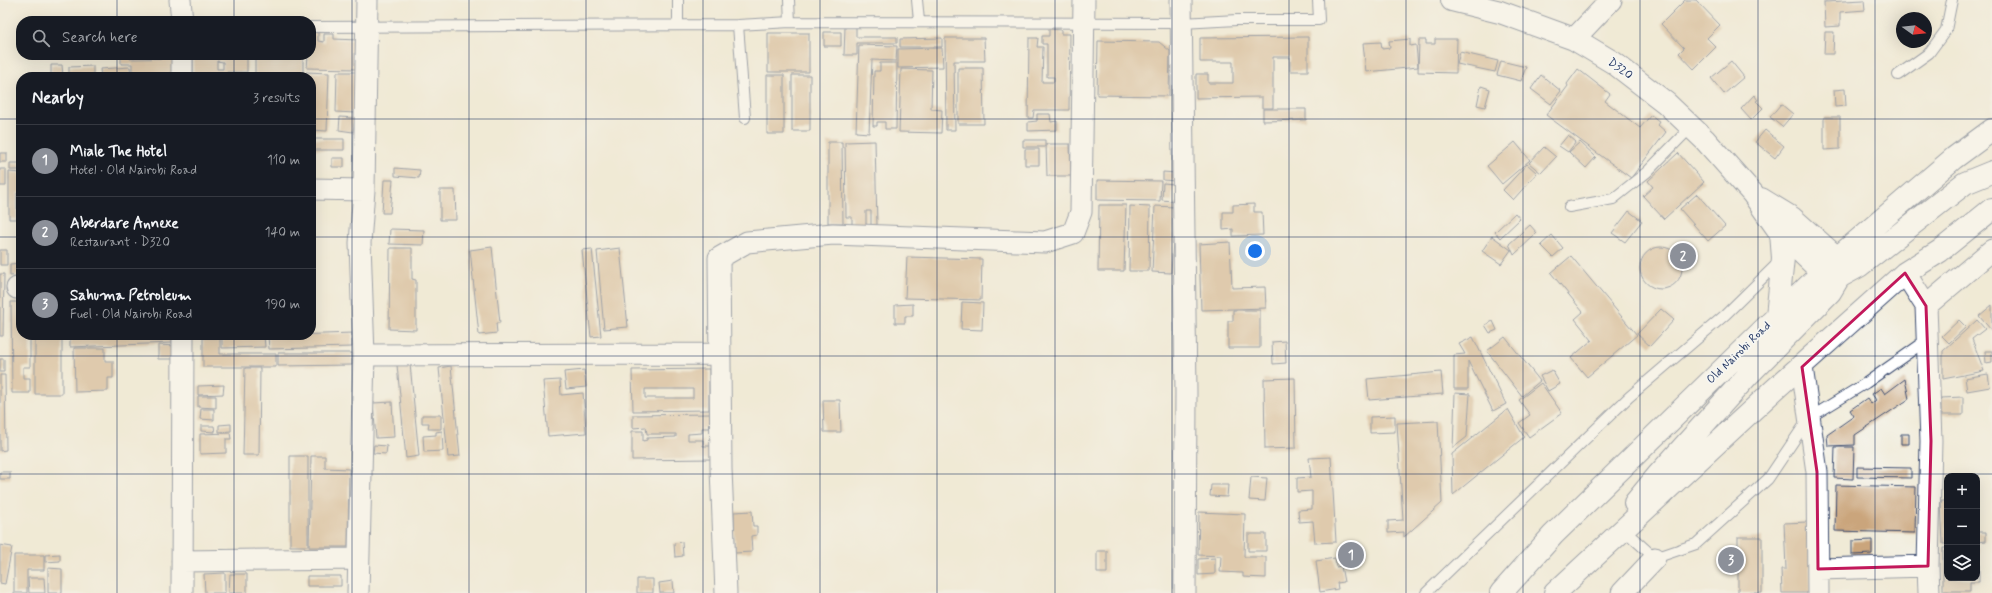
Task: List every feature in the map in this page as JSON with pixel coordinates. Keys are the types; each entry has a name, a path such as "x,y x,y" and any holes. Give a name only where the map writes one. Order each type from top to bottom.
{"main road":[{"name":"D320","path":"1452,0 1500,12 1574,39 1614,63 1666,103 1692,127 1754,194 1781,233 1833,269"},
{"name":"Old Nairobi Road","path":"1501,593 1553,535 1777,316 1833,269 1954,158 1992,130"},
{"path":"1579,571 1659,474 1750,374 1820,304 1833,269 1860,266 1965,183 1992,172"},
{"name":"D320","path":"1754,194 1792,218 1833,269"},
{"path":"1555,593 1774,390 1905,273 1940,251 1992,209"},
{"path":"1777,316 1783,258 1781,233"}],"street":[{"path":"180,0 182,16"},
{"path":"358,593 364,355 360,243 364,190 367,0"},
{"path":"726,593 721,469 719,258 747,242 833,234 1045,242 1073,233 1081,212 1084,0"},
{"path":"1181,0 1186,392 1186,593"},
{"path":"1574,39 1611,0"},
{"path":"182,60 182,72"},
{"path":"316,189 364,190"},
{"path":"1926,306 1992,250"},
{"path":"1905,273 1926,306 1930,441 1929,593"},
{"path":"182,593 183,340"},
{"path":"364,355 720,354"},
{"path":"1802,366 1816,472 1818,593"},
{"path":"1622,593 1655,558"},
{"path":"182,561 358,559"},
{"path":"1818,569 1928,566"}],"lane":[{"path":"678,0 678,25"},
{"path":"789,0 790,22"},
{"path":"917,0 919,21"},
{"path":"316,27 738,25 790,22 919,21 1182,23 1237,20 1319,20 1318,0"},
{"path":"1898,74 1929,53 1946,30 1952,0"},
{"path":"738,25 745,118"},
{"path":"1569,207 1612,199 1647,172 1692,127"},
{"path":"1426,593 1629,397 1725,315 1783,258"},
{"path":"1624,530 1655,558 1696,544 1768,479 1809,418 1866,383 1927,340"}],"highlighted area":[{"path":"1905,273 1926,306 1931,441 1928,566 1818,569 1817,472 1802,367"}],"building":[{"path":"1685,0 1696,0 1720,25 1707,38 1716,47 1694,69 1679,53 1684,48 1661,24"},
{"path":"1864,0 1865,10 1840,12 1840,26 1825,27 1824,2"},
{"path":"845,27 856,27 856,37 897,37 897,43 857,43 857,55 844,55"},
{"path":"1049,29 1061,30 1061,34 1070,34 1069,110 1034,110 1033,118 1028,118 1029,38 1038,38 1037,47 1043,47 1042,82 1054,82 1054,77 1047,77 1047,44 1042,44 1042,36 1049,36"},
{"path":"316,30 318,30 318,41 324,42 324,34 334,34 334,39 357,40 356,69 307,68 308,60 316,60"},
{"path":"824,32 841,32 841,46 824,46"},
{"path":"1825,32 1834,32 1833,54 1824,54"},
{"path":"768,33 809,33 809,72 768,72"},
{"path":"1308,37 1308,71 1290,71 1290,57 1273,57 1273,108 1262,108 1262,97 1196,98 1196,74 1208,74 1208,83 1233,83 1233,62 1200,62 1200,38"},
{"path":"942,38 942,47 900,47 900,39"},
{"path":"945,38 984,38 985,61 954,61 955,130 946,130"},
{"path":"1410,39 1410,46 1416,45 1418,67 1366,72 1363,43 1381,42 1382,49 1390,48 1389,41"},
{"path":"1435,39 1457,39 1456,73 1418,72 1419,40 1426,40 1426,44 1435,44"},
{"path":"1098,41 1159,42 1170,51 1169,96 1097,95"},
{"path":"859,45 897,46 896,61 872,60 869,133 856,132"},
{"path":"942,48 943,67 898,68 898,49"},
{"path":"1460,52 1498,61 1495,72 1457,64"},
{"path":"121,60 180,60 181,72 132,72 132,64 121,64"},
{"path":"193,60 247,60 247,72 193,72","holes":["217,61 223,62 223,69 217,69"]},
{"path":"255,60 303,60 303,72 255,72"},
{"path":"1501,61 1526,67 1521,81 1497,75"},
{"path":"1731,61 1744,77 1724,94 1711,78"},
{"path":"880,63 897,63 896,129 885,129 885,122 877,122 877,126 873,126 874,71 880,71"},
{"path":"51,65 62,65 63,72 51,72"},
{"path":"93,66 93,72 69,72 69,67"},
{"path":"130,67 130,72 100,72 100,69"},
{"path":"958,68 983,68 984,124 958,124"},
{"path":"901,69 932,70 931,109 942,110 941,133 899,132"},
{"path":"1578,69 1610,94 1605,101 1640,128 1651,115 1660,122 1658,125 1666,132 1631,178 1546,115 1568,86 1567,84"},
{"path":"316,72 329,73 327,131 316,130"},
{"path":"337,72 356,72 355,113 336,112"},
{"path":"767,75 784,75 784,134 767,134"},
{"path":"792,75 810,75 810,131 792,131"},
{"path":"1541,75 1561,91 1551,104 1531,89"},
{"path":"1481,86 1490,89 1485,107 1477,105"},
{"path":"1845,89 1846,106 1835,107 1834,90"},
{"path":"1754,95 1758,100 1756,101 1763,108 1751,120 1741,109"},
{"path":"1781,104 1793,114 1782,127 1770,117"},
{"path":"1263,109 1306,109 1306,120 1263,121"},
{"path":"1037,114 1050,114 1051,122 1057,121 1057,130 1028,131 1028,122 1037,121"},
{"path":"340,117 355,118 353,132 339,130"},
{"path":"1824,117 1840,117 1840,149 1824,150"},
{"path":"1765,130 1784,146 1775,158 1755,142"},
{"path":"1568,135 1576,142 1568,152 1559,146"},
{"path":"316,139 344,139 344,150 316,150"},
{"path":"1023,140 1045,140 1045,147 1023,147"},
{"path":"875,141 877,225 871,225 871,211 866,211 866,227 852,228 852,217 846,217 845,142"},
{"path":"828,142 842,142 843,223 828,223"},
{"path":"1515,142 1530,160 1502,184 1487,166"},
{"path":"1580,142 1596,157 1586,168 1569,152"},
{"path":"1046,144 1070,144 1071,176 1047,176"},
{"path":"1544,147 1556,157 1541,173 1529,163"},
{"path":"1025,149 1039,149 1039,165 1025,165"},
{"path":"0,153 7,153 7,162 0,162"},
{"path":"1678,153 1704,182 1664,219 1643,196 1653,187 1648,181"},
{"path":"332,158 344,158 344,167 332,167"},
{"path":"10,163 16,163 16,170 10,170"},
{"path":"1527,164 1537,173 1513,200 1503,190"},
{"path":"395,168 420,170 419,178 395,176"},
{"path":"0,169 6,169 6,186 0,186"},
{"path":"9,172 16,173 16,219 9,219"},
{"path":"1163,172 1176,173 1175,181 1163,180"},
{"path":"384,180 393,180 390,213 382,213"},
{"path":"1097,180 1161,181 1160,201 1097,200"},
{"path":"1163,183 1174,184 1172,201 1162,200"},
{"path":"440,190 455,190 456,220 440,220"},
{"path":"1697,194 1725,226 1708,241 1680,209"},
{"path":"1254,204 1254,212 1262,212 1263,235 1233,236 1233,229 1223,230 1223,212 1233,212 1233,205"},
{"path":"1099,205 1126,205 1124,271 1098,271"},
{"path":"1130,206 1150,207 1149,271 1129,271"},
{"path":"1155,206 1175,207 1171,273 1152,272"},
{"path":"1629,211 1642,221 1625,242 1612,233"},
{"path":"1515,213 1520,219 1500,238 1495,232"},
{"path":"1530,225 1537,233 1514,255 1509,244"},
{"path":"390,229 424,230 423,245 389,244"},
{"path":"1552,235 1563,248 1553,257 1541,245"},
{"path":"1492,236 1511,250 1501,264 1482,251"},
{"path":"1230,242 1232,288 1265,287 1266,308 1201,310 1199,244"},
{"path":"492,247 500,323 496,323 497,333 479,335 470,250"},
{"path":"1657,247 1665,247 1673,250 1679,256 1682,268 1679,280 1673,286 1665,289 1657,289 1649,286 1643,280 1640,272 1640,264 1643,256 1649,250"},
{"path":"390,248 412,248 412,279 416,280 416,330 389,329"},
{"path":"620,248 628,327 604,329 597,251"},
{"path":"592,249 601,336 591,337 582,250"},
{"path":"0,250 7,250 7,265 0,265"},
{"path":"1571,256 1637,335 1587,377 1571,358 1592,340 1575,319 1583,312 1551,273"},
{"path":"907,257 982,259 981,300 905,298"},
{"path":"16,263 16,275 10,276 10,264"},
{"path":"0,274 4,274 3,336 0,336"},
{"path":"11,302 16,302 16,340 30,340 30,367 23,367 23,378 30,378 30,393 12,393"},
{"path":"962,302 983,303 982,330 961,329"},
{"path":"913,304 913,316 905,316 905,323 895,323 895,305"},
{"path":"1992,305 1992,331 1979,316"},
{"path":"1661,309 1674,320 1650,346 1637,334"},
{"path":"1233,310 1260,310 1260,348 1228,348 1228,321 1233,321"},
{"path":"1959,320 1966,327 1949,343 1942,336"},
{"path":"1977,320 1985,329 1972,339 1984,371 1943,379 1943,351"},
{"path":"1493,321 1497,330 1490,333 1485,325"},
{"path":"352,333 352,347 269,349 268,340 316,340 316,334"},
{"path":"1473,337 1506,404 1493,411 1468,361 1468,389 1454,389 1454,355 1465,354 1459,344"},
{"path":"1505,337 1540,381 1522,396 1487,351"},
{"path":"35,340 62,340 62,394 35,394"},
{"path":"70,340 172,340 172,343 70,347"},
{"path":"203,340 220,340 220,354 276,354 276,367 203,367"},
{"path":"222,340 264,340 265,347 222,348"},
{"path":"1285,341 1286,363 1273,364 1272,342"},
{"path":"158,345 175,346 175,359 158,359"},
{"path":"74,348 105,348 105,361 113,361 113,378 108,378 108,391 75,392"},
{"path":"1985,351 1992,351 1992,362 1986,363"},
{"path":"278,353 352,353 352,365 278,366"},
{"path":"0,359 4,359 4,372 0,372"},
{"path":"410,364 419,456 406,458 397,365"},
{"path":"451,366 460,456 448,457 439,368"},
{"path":"245,368 260,368 259,455 243,455"},
{"path":"709,369 709,410 633,411 632,370","holes":["645,389 693,389 693,398 645,398"]},
{"path":"584,370 586,387 566,389 564,372"},
{"path":"1552,370 1560,384 1548,391 1540,376"},
{"path":"1441,372 1443,394 1369,400 1367,379"},
{"path":"1988,374 1990,387 1967,391 1965,378"},
{"path":"0,375 5,375 6,450 0,451"},
{"path":"1295,378 1296,448 1265,449 1264,379"},
{"path":"1905,379 1909,399 1855,435 1855,445 1828,446 1827,435 1854,416 1850,410 1867,398 1871,404 1876,400 1872,394 1881,388 1885,394"},
{"path":"560,380 561,395 583,393 586,433 548,436 543,381"},
{"path":"1541,383 1562,413 1529,437 1519,423 1530,415 1519,400"},
{"path":"224,385 223,394 198,395 198,386"},
{"path":"1455,393 1470,394 1467,437 1453,448"},
{"path":"198,396 216,396 216,408 198,407"},
{"path":"1963,397 1963,415 1941,415 1941,398"},
{"path":"823,400 840,400 841,432 824,432"},
{"path":"392,402 394,437 376,438 373,403"},
{"path":"201,409 214,409 214,420 200,419"},
{"path":"1508,409 1524,437 1453,495 1452,454"},
{"path":"710,414 710,428 702,428 702,433 688,434 688,440 703,440 703,446 712,446 712,459 632,460 632,431 643,431 643,441 647,440 647,438 676,437 676,434 647,434 646,427 633,428 633,415"},
{"path":"422,415 441,415 441,429 428,429 429,423 422,423"},
{"path":"1395,416 1395,432 1370,433 1370,417"},
{"path":"1438,421 1442,503 1404,537 1404,532 1388,533 1388,521 1403,520 1397,423"},
{"path":"231,424 231,431 219,432 219,425"},
{"path":"201,426 214,426 215,432 201,431"},
{"path":"442,431 443,451 424,452 423,436 436,435 436,432"},
{"path":"230,433 231,439 226,439 226,453 200,454 200,434"},
{"path":"1901,434 1909,434 1909,444 1901,444"},
{"path":"374,445 387,446 386,454 373,453"},
{"path":"1835,447 1854,447 1853,479 1834,478"},
{"path":"290,456 308,456 308,546 290,546"},
{"path":"311,456 325,456 325,468 349,469 348,547 309,547"},
{"path":"1331,457 1336,542 1315,543 1313,521 1299,522 1298,510 1312,509 1312,491 1297,492 1297,478 1311,477 1309,458"},
{"path":"1857,467 1911,468 1911,478 1857,477"},
{"path":"0,472 10,472 10,479 0,479"},
{"path":"1251,477 1267,478 1265,501 1249,500"},
{"path":"1211,485 1228,485 1227,497 1210,496"},
{"path":"1836,485 1916,487 1915,533 1835,531"},
{"path":"1941,501 1944,501 1943,544"},
{"path":"752,511 753,526 757,526 757,535 751,536 752,552 735,553 734,512"},
{"path":"1199,512 1245,514 1244,557 1266,557 1266,578 1243,577 1243,573 1220,572 1221,556 1198,555"},
{"path":"1808,522 1811,593 1782,593 1781,569 1786,569 1784,523"},
{"path":"1980,532 1986,532 1986,541 1980,542"},
{"path":"1248,534 1266,534 1266,551 1248,551"},
{"path":"1738,537 1762,537 1762,593 1738,593"},
{"path":"1872,540 1872,554 1852,555 1852,541"},
{"path":"682,542 683,556 675,557 674,543"},
{"path":"0,545 12,547 5,584 0,583"},
{"path":"1944,548 1944,581 1979,582 1970,582 1970,591 1943,591"},
{"path":"1097,551 1107,551 1107,573 1097,573"},
{"path":"60,554 60,561 45,562 45,555"},
{"path":"14,555 44,555 44,570 27,570 27,593 14,593"},
{"path":"1215,558 1215,574 1198,575 1198,559"},
{"path":"1335,558 1336,567 1341,566 1344,582 1337,583 1338,589 1320,592 1316,561"},
{"path":"48,568 62,569 62,593 48,593"},
{"path":"225,573 225,593 205,593 204,574"},
{"path":"230,574 247,574 247,593 229,593"},
{"path":"307,576 341,576 341,586 307,586"},
{"path":"28,578 44,578 45,593 29,593"},
{"path":"637,579 653,579 653,593 637,593"},
{"path":"673,581 674,593 660,593 659,583"}],"place":[{"name":"Aberdare Annexe","path":"1683,256"},
{"name":"Miale The Hotel","path":"1351,555"},
{"name":"Sahuma Petroleum","path":"1731,560"}]}
